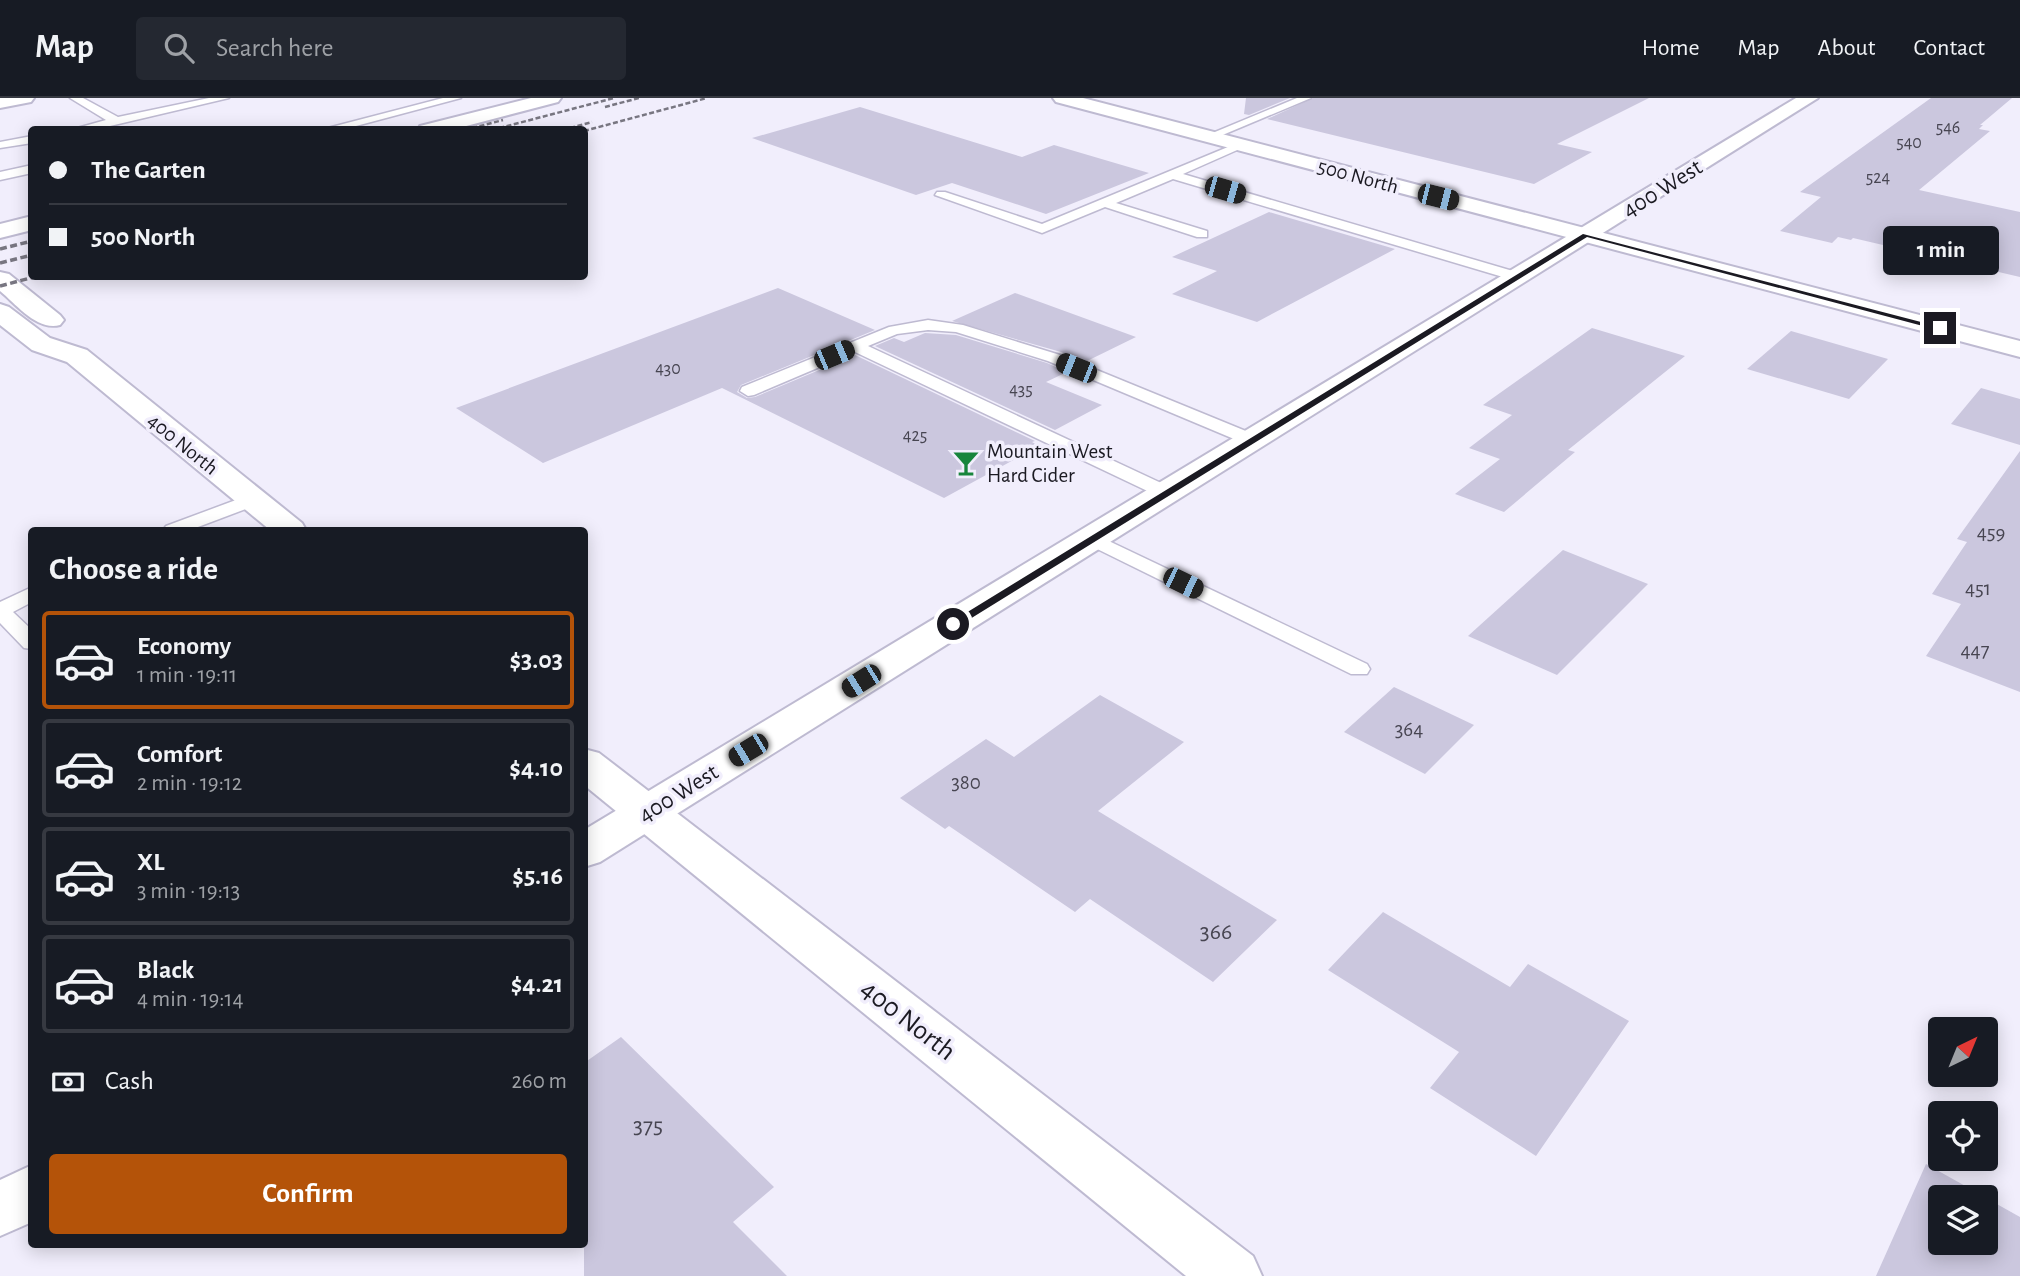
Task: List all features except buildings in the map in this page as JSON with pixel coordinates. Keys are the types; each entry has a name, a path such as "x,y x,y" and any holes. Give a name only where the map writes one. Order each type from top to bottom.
{"street":[{"path":"0,103 25,98"},
{"path":"441,126 552,98"},
{"name":"500 North","path":"1062,98 2020,349"},
{"name":"400 West","path":"588,849 1809,98"},
{"path":"0,231 28,224"},
{"name":"400 North","path":"0,279 71,335 77,356"},
{"name":"400 North","path":"0,312 10,331 77,356 286,527"},
{"name":"400 North","path":"588,766 1232,1276"},
{"path":"0,1210 28,1193"}],"lane":[{"path":"75,98 116,121"},
{"path":"93,126 224,98"},
{"path":"342,126 456,98"},
{"path":"1209,137 1306,98"},
{"path":"421,106 460,121"},
{"path":"0,145 28,140"},
{"path":"941,195 1042,229 1240,145"},
{"path":"0,176 28,170"},
{"path":"1172,175 1518,277"},
{"path":"1104,203 1202,234"},
{"path":"748,391 894,330 928,325 958,328 1054,358 1252,440"},
{"path":"855,346 1167,493"},
{"path":"181,527 252,500"},
{"path":"1092,539 1359,669"},
{"path":"28,595 0,610 28,639"}],"railway":[{"path":"507,126 614,98"},
{"path":"605,107 639,98"},
{"path":"588,130 707,98"},
{"path":"480,126 503,120"},
{"path":"578,126 592,122"},
{"path":"0,249 28,242"},
{"path":"0,263 28,256"},
{"path":"0,286 28,279"}],"place":[{"name":"Mountain West Hard Cider","path":"966,463"}],"route":[{"path":"953,624 1586,235 1940,328"}]}
